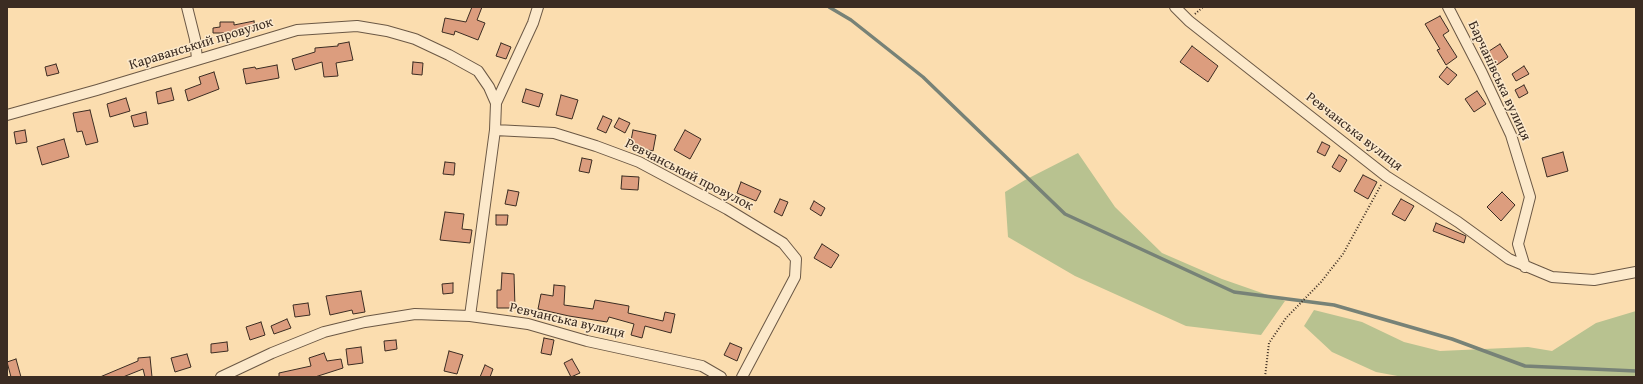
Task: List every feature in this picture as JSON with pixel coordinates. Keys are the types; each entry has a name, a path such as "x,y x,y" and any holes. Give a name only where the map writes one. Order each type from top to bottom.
{"street":[{"path":"187,7 195,38 197,59"},
{"path":"496,103 533,23 538,7"},
{"name":"Ревчанська вулиця","path":"1175,7 1189,21 1386,176 1458,222 1509,259 1525,267"},
{"name":"Барчанівська вулиця","path":"1448,7 1482,73 1511,135 1530,197 1518,244 1525,267"},
{"name":"Караванський провулок","path":"7,115 97,90 297,30 357,26 387,31 415,39 449,55 478,72 489,87 496,103 495,130"},
{"path":"470,316 495,130"},
{"name":"Ревчанський провулок","path":"495,130 554,132 639,162 727,209 783,243 796,259 795,277 742,377"},
{"path":"1525,267 1552,277 1594,280 1636,272"},
{"name":"Ревчанська вулиця","path":"221,377 272,353 324,332 365,322 415,314 470,316 528,324 587,340 702,366 721,377"}],"path":[{"path":"1265,377 1269,343 1286,318 1321,282 1343,254 1386,176"}],"green space":[{"path":"1078,153 1115,207 1162,253 1222,279 1285,301 1261,335 1186,326 1075,276 1008,237 1005,192"},
{"path":"1314,310 1362,322 1404,342 1440,351 1528,347 1552,351 1596,323 1636,311 1636,377 1403,377 1376,372 1332,352 1304,326"}],"building":[{"path":"472,7 482,7 477,20 485,23 478,40 455,31 454,35 442,32 445,18 466,22"},
{"path":"1440,16 1449,31 1443,35 1457,57 1446,65 1437,50 1440,49 1425,24"},
{"path":"254,21 255,31 242,33 213,33 213,28 220,27 220,22 234,22 234,25"},
{"path":"349,42 353,60 336,63 338,76 324,77 322,62 295,70 292,59 315,52 315,48 338,46 338,44"},
{"path":"501,43 511,47 506,59 496,56"},
{"path":"1500,44 1508,57 1494,67 1486,53"},
{"path":"1192,46 1218,66 1208,82 1180,62"},
{"path":"413,62 423,63 422,75 412,74"},
{"path":"56,64 59,73 47,76 45,67"},
{"path":"277,65 279,78 246,84 243,69 255,67 256,69"},
{"path":"1524,66 1529,74 1516,81 1512,74"},
{"path":"1447,67 1457,75 1448,85 1439,77"},
{"path":"214,72 219,89 188,101 185,90 201,84 199,77"},
{"path":"1524,85 1528,93 1519,98 1515,90"},
{"path":"171,88 174,100 158,104 156,92"},
{"path":"526,89 543,94 539,107 522,102"},
{"path":"1477,91 1486,104 1474,112 1465,99"},
{"path":"561,95 578,100 572,119 556,115"},
{"path":"126,98 130,111 110,117 107,104"},
{"path":"90,110 98,142 86,145 82,131 77,132 73,113"},
{"path":"146,112 148,124 134,127 131,116"},
{"path":"603,116 612,120 606,133 597,129"},
{"path":"619,118 630,123 625,133 614,127"},
{"path":"25,130 27,142 16,144 14,132"},
{"path":"633,130 656,135 653,151 630,146"},
{"path":"685,130 701,139 690,159 674,150"},
{"path":"64,139 69,157 42,165 37,147"},
{"path":"1322,142 1330,146 1325,156 1317,152"},
{"path":"1563,152 1568,171 1547,177 1542,158"},
{"path":"1339,155 1347,160 1340,172 1332,167"},
{"path":"582,158 592,160 589,173 579,171"},
{"path":"445,162 455,163 454,175 443,174"},
{"path":"1363,175 1377,182 1368,199 1354,191"},
{"path":"622,176 639,177 638,190 621,189"},
{"path":"741,182 761,191 756,201 737,193"},
{"path":"508,190 519,192 516,206 505,204"},
{"path":"1502,192 1515,205 1501,221 1487,207"},
{"path":"780,199 788,202 782,216 774,212"},
{"path":"1401,199 1414,206 1405,221 1392,214"},
{"path":"814,201 825,208 821,216 810,209"},
{"path":"445,212 464,214 462,229 472,230 470,243 440,240"},
{"path":"496,215 508,215 507,225 496,225"},
{"path":"1436,223 1466,236 1464,243 1433,231"},
{"path":"822,244 839,255 831,268 814,258"},
{"path":"502,273 514,274 515,308 497,308 497,290 501,290"},
{"path":"453,283 453,293 443,294 442,284"},
{"path":"554,285 565,286 564,305 593,309 595,300 629,306 628,313 663,321 665,312 675,314 671,333 645,326 642,338 631,335 634,324 609,317 607,322 538,309 541,294 553,296"},
{"path":"361,291 365,312 353,314 352,310 330,315 326,296"},
{"path":"308,303 310,315 295,317 293,305"},
{"path":"287,319 291,328 274,334 271,326"},
{"path":"261,322 265,335 250,340 246,327"},
{"path":"544,338 554,340 551,355 541,353"},
{"path":"396,340 397,349 385,351 384,341"},
{"path":"227,342 228,351 211,353 211,344"},
{"path":"730,343 742,348 737,361 724,355"},
{"path":"361,347 363,363 348,365 346,349"},
{"path":"449,351 463,355 457,374 444,371"},
{"path":"324,353 327,361 341,359 343,368 315,377 279,377 279,373 311,366 309,358"},
{"path":"187,354 191,367 175,372 171,358"},
{"path":"150,357 152,377 145,377 143,369 123,377 100,377 138,361 138,358"},
{"path":"16,359 21,377 11,377 7,362"},
{"path":"572,359 580,373 571,377 564,363"},
{"path":"485,365 493,369 490,377 480,377"}],"waterway":[{"path":"829,7 851,20 923,77 1065,214 1234,292 1334,305 1452,339 1525,366 1636,371"}]}
